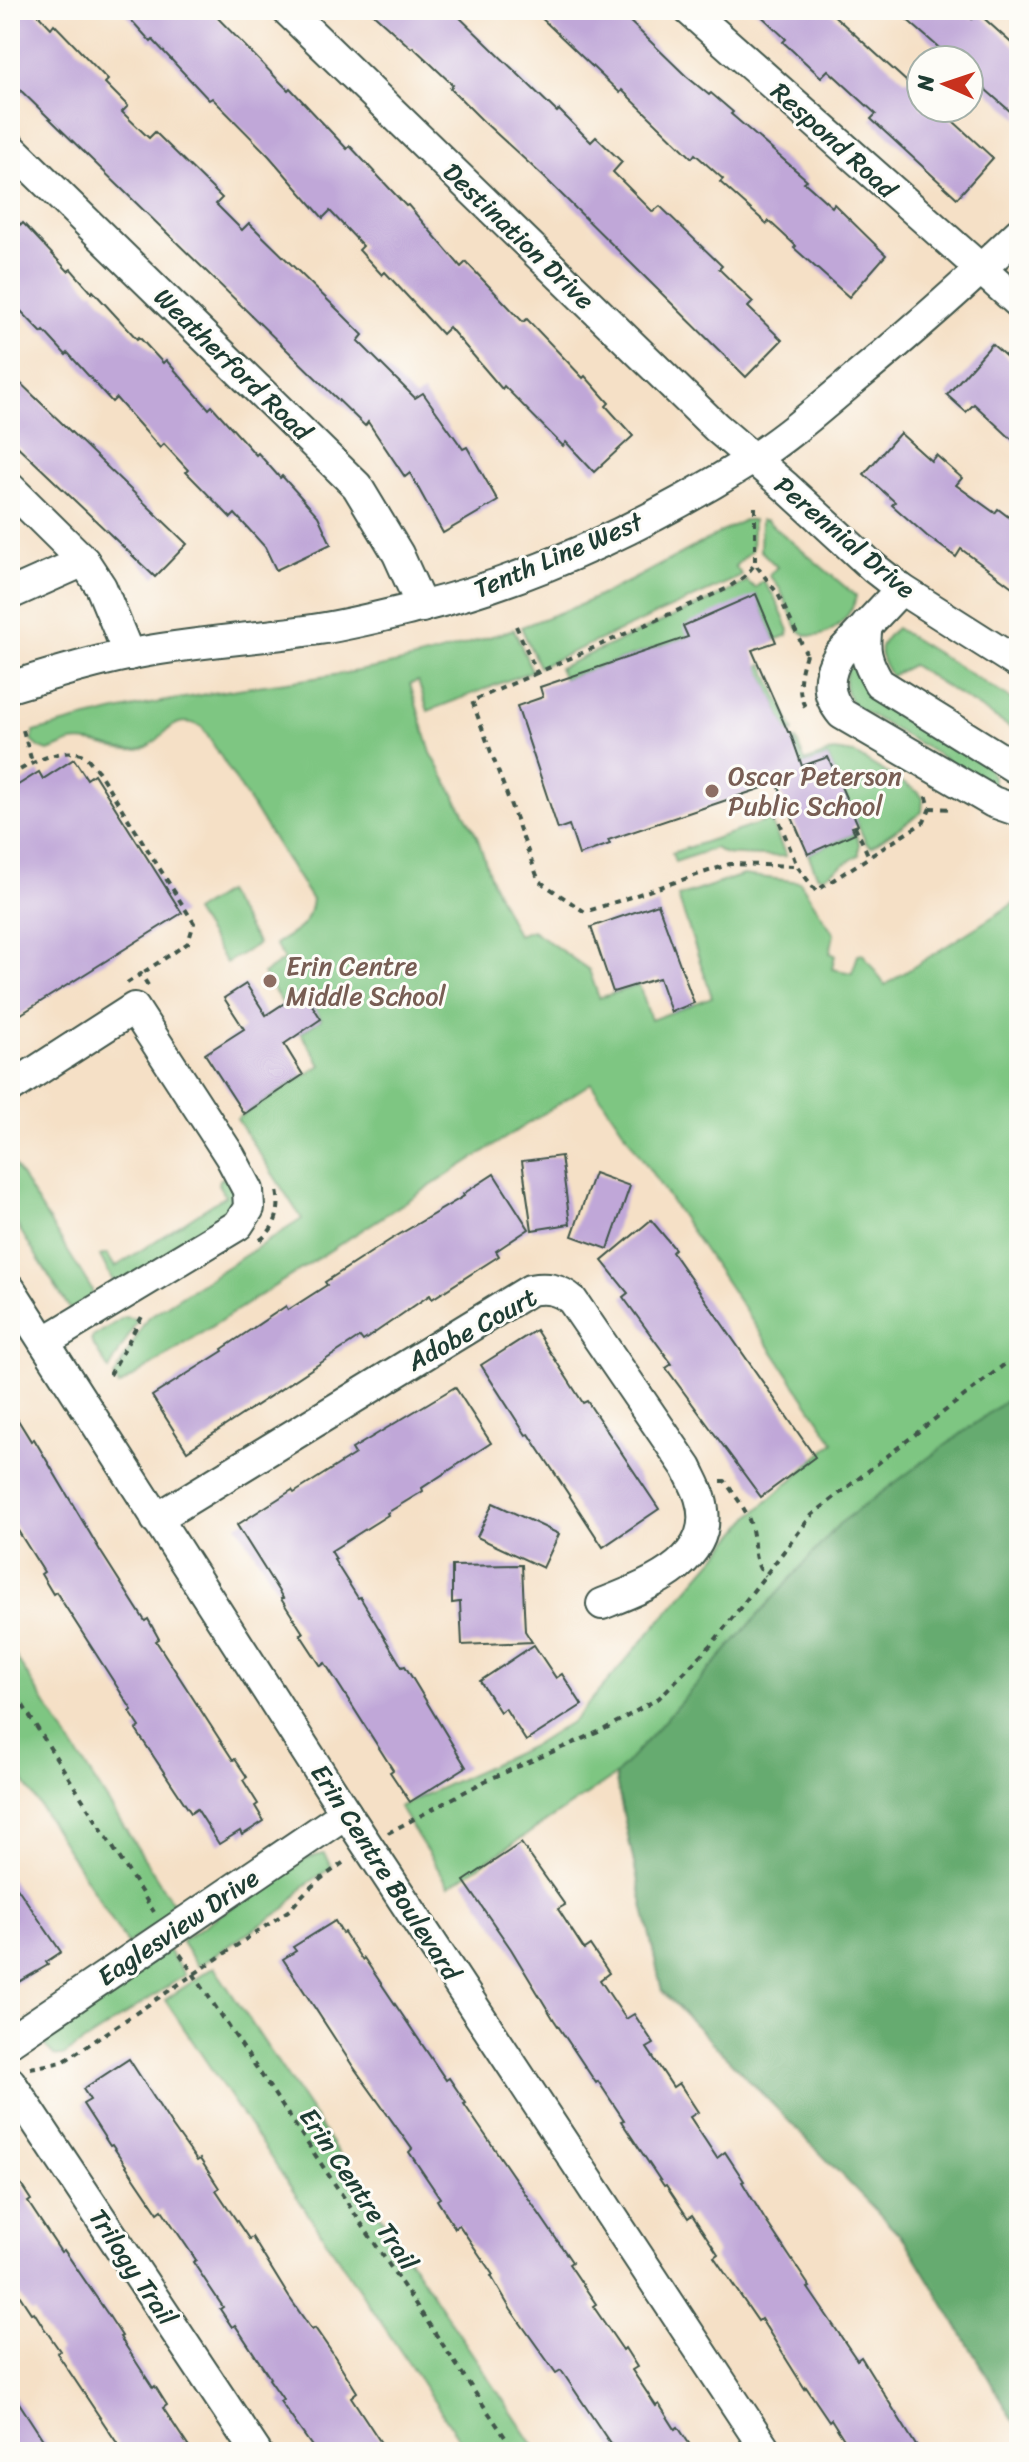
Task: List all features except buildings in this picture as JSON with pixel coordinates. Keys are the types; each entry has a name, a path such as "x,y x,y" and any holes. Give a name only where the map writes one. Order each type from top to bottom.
{"street":[{"name":"Destination Drive","path":"287,10 707,419 753,459"},
{"name":"Respond Road","path":"689,10 1019,303"},
{"name":"Weatherford Road","path":"10,147 357,486 398,554 422,607"},
{"name":"Tenth Line West","path":"10,687 62,670 129,655 322,629 422,607 526,574 599,543 684,500 753,459 835,395 980,271 1019,233"},
{"name":"Perennial Drive","path":"753,459 901,589 1019,664"},
{"path":"10,488 84,561 101,587 129,655"},
{"path":"10,594 84,561"},
{"path":"901,589 832,666 829,691 834,704 842,714 993,802 1019,811"},
{"path":"867,625 864,645 869,666 879,683 1019,770"},
{"path":"10,1088 134,1008 230,1156 248,1190 249,1208 238,1225 44,1342"},
{"name":"Adobe Court","path":"156,1519 530,1290 541,1288 564,1293 572,1300 687,1468 702,1507 703,1523 694,1550 650,1585 602,1604"},
{"name":"Erin Centre Boulevard","path":"10,1289 346,1813 767,2452"},
{"name":"Eaglesview Drive","path":"10,2041 346,1813"},
{"name":"Trilogy Trail","path":"10,2083 256,2452"}],"path":[{"path":"755,507 755,564 778,594 806,654 799,677 803,705 811,714"},
{"path":"755,564 744,577 726,589 472,701 539,881 585,912 730,864 797,866"},
{"path":"516,626 537,673"},
{"path":"806,654 818,648"},
{"path":"23,730 32,762"},
{"path":"10,776 32,762 52,756 73,753 85,756 98,771 194,923 188,943 127,983"},
{"path":"771,800 797,866 816,891 924,822 930,808 925,794"},
{"path":"855,826 869,857"},
{"path":"141,974 149,988"},
{"path":"252,1245 274,1227 279,1197 275,1186"},
{"path":"110,1375 144,1313 134,1312"},
{"path":"10,2083 29,2069 63,2062 193,1976 291,1909 316,1881 368,1845 485,1781 603,1730 659,1698 712,1644 812,1515 1019,1353"},
{"path":"695,1487 725,1481 746,1512 752,1528 755,1563 765,1576"},
{"path":"10,1685 160,1922"},
{"name":"Erin Centre Trail","path":"175,1946 515,2452"}],"green space":[{"path":"744,520 753,520 752,550 735,566 742,575 740,577 539,667 521,627 580,605"},
{"path":"761,520 766,520 856,596 849,613 833,629 814,636 797,628 780,589 769,575 777,567 760,550"},
{"path":"747,581 755,588 763,581 774,596 789,630 788,635 775,640 756,595 688,637 564,679 559,668"},
{"path":"896,628 1019,704 1019,733 912,665 891,676 880,651 884,641"},
{"path":"514,629 532,671 428,711 418,681 410,684 431,753 477,836 492,882 517,935 532,930 589,970 599,998 639,985 651,1020 712,997 678,897 743,875 800,882 834,934 830,953 835,955 832,969 852,973 858,955 863,954 885,985 1019,900 1019,2429 906,2241 662,1991 615,1776 449,1886 399,1807 536,1744 574,1720 752,1515 834,1442 591,1083 119,1386 114,1377 147,1318 302,1219 237,1119 321,1065 301,1033 321,1019 303,991 283,1004 263,974 284,960 275,944 304,923 312,900 202,727 181,723 145,748 136,750 80,741 48,751 32,741 34,732 159,702 384,666"},
{"path":"763,664 794,732 788,732 759,666"},
{"path":"853,666 986,765 993,776 993,787 855,706 845,685 847,670"},
{"path":"796,740 805,762 834,751 855,754 918,792 923,798 922,812 871,847 866,843 828,757 801,766 793,741"},
{"path":"770,820 786,856 726,854 715,848 675,862 672,853"},
{"path":"855,833 859,855 823,877 817,875 808,854"},
{"path":"225,892 258,944 226,963 194,912"},
{"path":"10,1158 92,1290 92,1297 73,1314 10,1214"},
{"path":"223,1178 231,1186 234,1196 229,1217 118,1283 113,1281 100,1256 107,1254 115,1267 225,1196 218,1184"},
{"path":"124,1317 138,1319 109,1370 91,1341"},
{"path":"1019,1391 1019,2429 906,2241 662,1991 615,1776 839,1524"},
{"path":"10,1648 177,1910 127,1944 10,1759"},
{"path":"324,1854 332,1867 304,1886 286,1908 198,1966 181,1941 306,1858"},
{"path":"168,1950 185,1975 63,2056 54,2056 41,2040 70,2016"},
{"path":"214,1967 538,2452 468,2452 165,2000"}],"place":[{"name":"Oscar Peterson Public School","path":"712,791"},
{"name":"Erin Centre Middle School","path":"270,981"}]}
